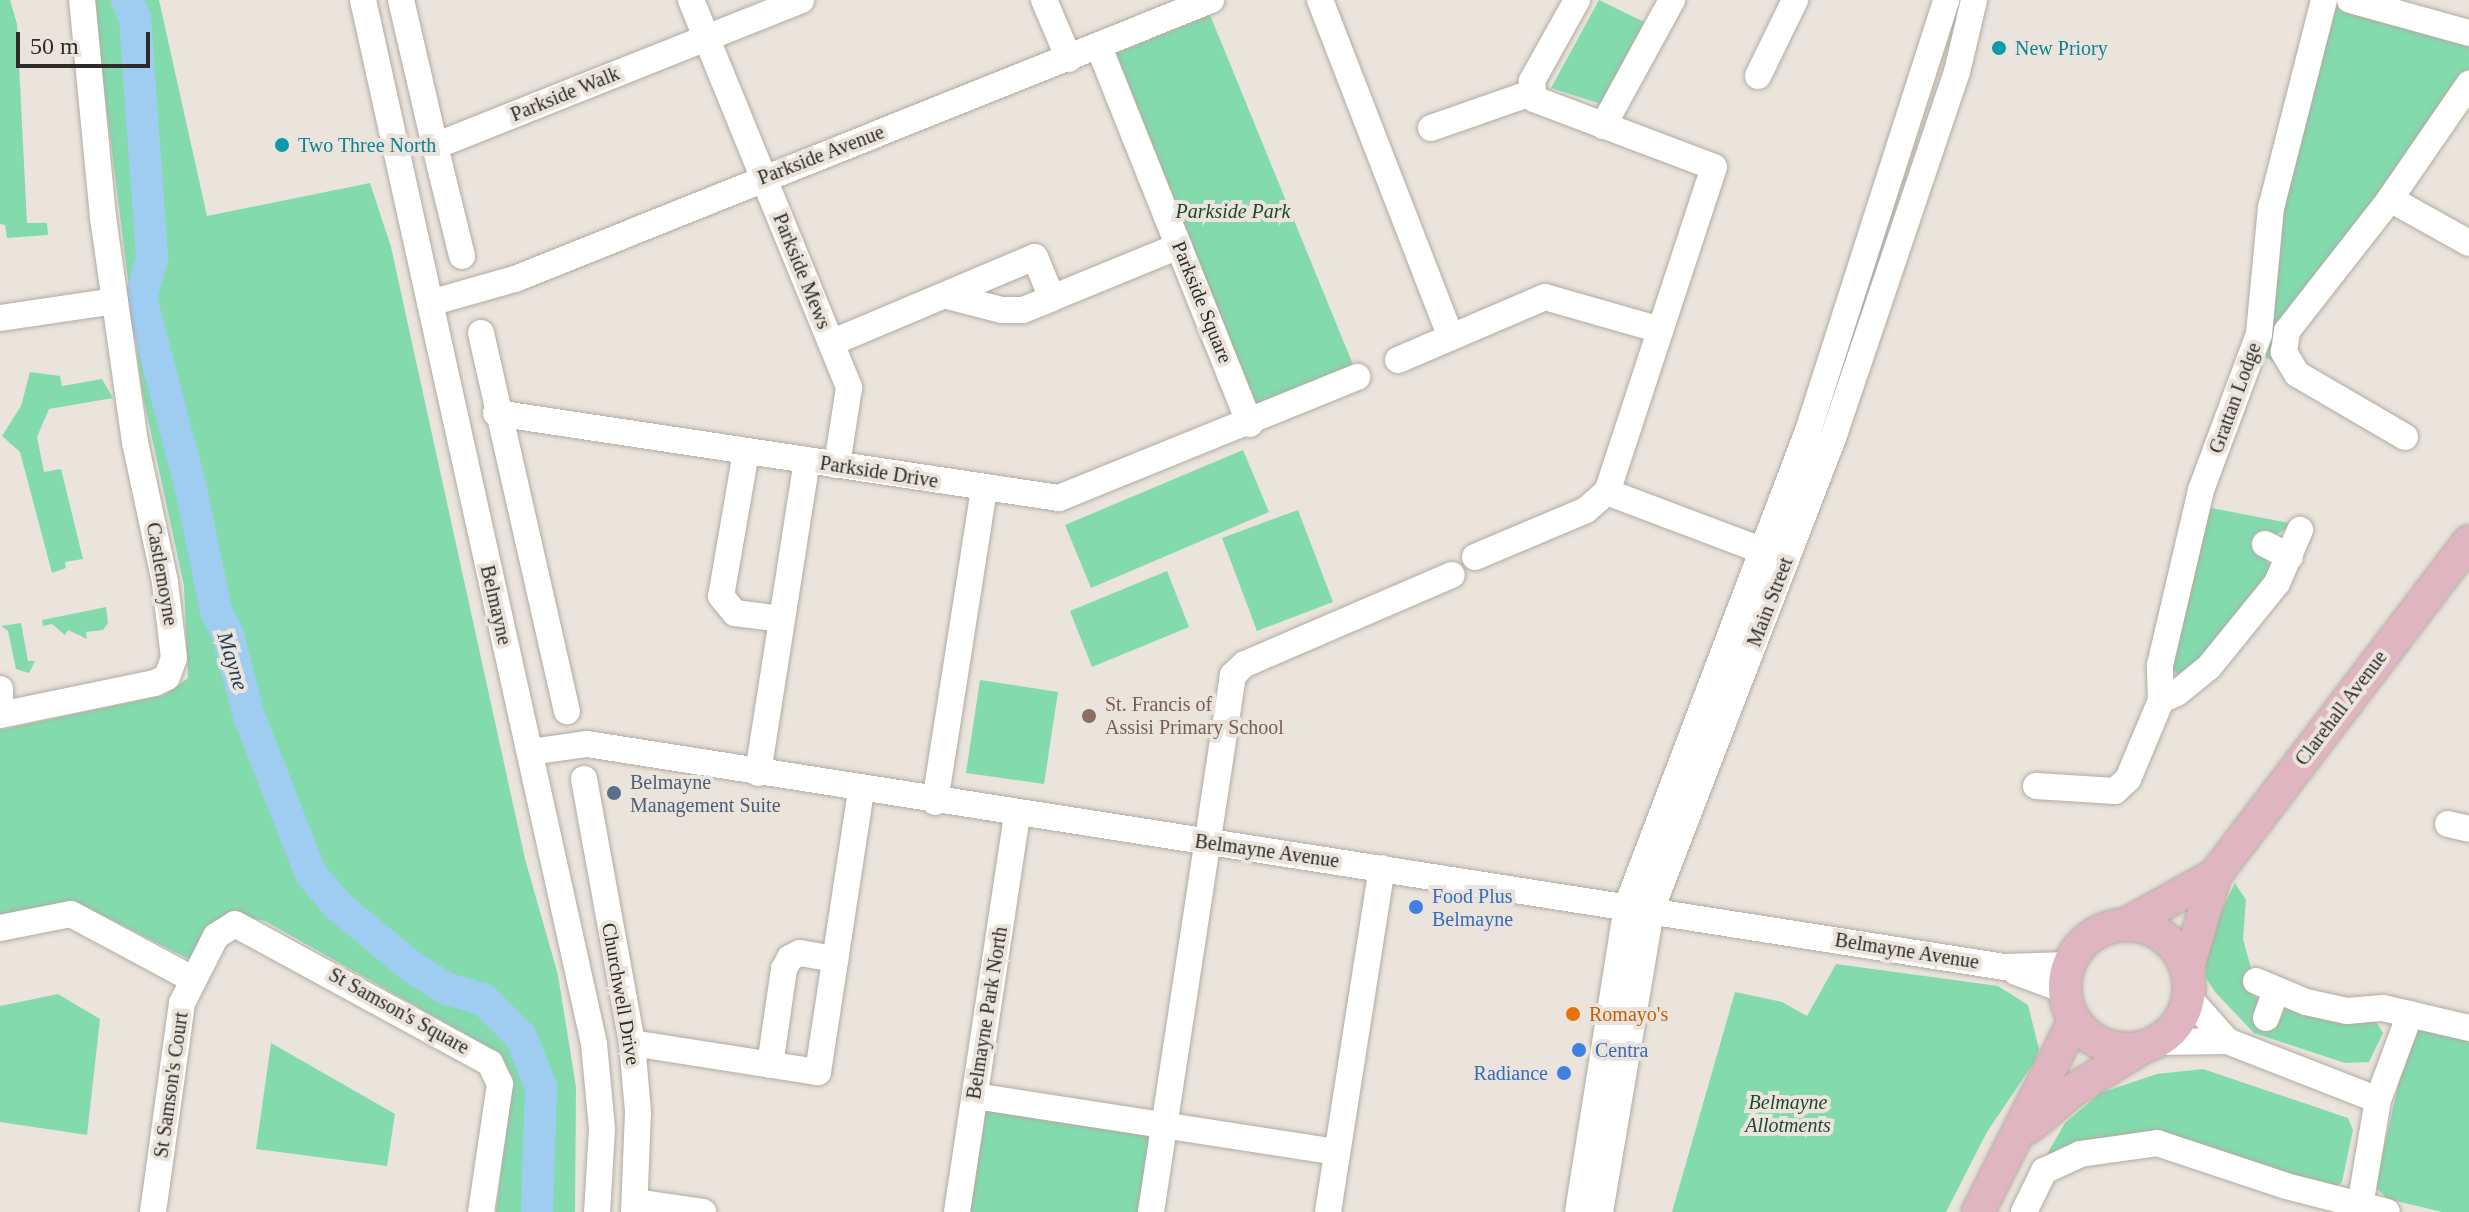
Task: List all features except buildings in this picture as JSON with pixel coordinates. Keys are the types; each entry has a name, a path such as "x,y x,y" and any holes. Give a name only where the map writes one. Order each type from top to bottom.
{"main road":[{"name":"Clarehall Avenue","path":"2188,985 2215,875 2469,542"},
{"name":"Clarehall Avenue","path":"2125,925 2215,875"},
{"path":"1978,1212 2022,1132 2074,1021 2067,978 2094,934 2125,925 2160,934 2175,948 2188,985 2178,1023 2150,1045 2075,1089 2022,1132"},
{"path":"2074,1021 2103,1045 2150,1045"}],"street":[{"name":"Castlemoyne","path":"0,689 0,715 155,683 172,668 165,582 135,442 115,301 82,0"},
{"name":"Belmayne","path":"363,0 594,1044 602,1129 597,1212"},
{"path":"401,0 462,256"},
{"name":"Parkside Mews","path":"691,0 849,388 837,465"},
{"name":"Parkside Walk","path":"435,146 801,0"},
{"path":"1044,0 1069,59"},
{"name":"Parkside Avenue","path":"430,303 515,279 1211,0"},
{"path":"1320,0 1450,335"},
{"path":"1475,557 1586,510 1607,492 1714,167 1540,104 1531,93 1532,81 1577,0"},
{"path":"1758,76 1795,0"},
{"name":"Main Street","path":"1578,1212 1639,908 1763,551 1850,313 1946,0"},
{"name":"Main Street","path":"1600,1212 1639,908 1833,438 1957,72 1974,0"},
{"name":"Grattan Lodge","path":"2036,786 2069,780 2115,791 2128,779 2161,700 2160,665 2201,490 2259,334 2271,208 2324,0"},
{"path":"2350,0 2469,33"},
{"path":"1603,126 1660,4"},
{"name":"Parkside Square","path":"1099,47 1250,424"},
{"name":"Grattan Lodge","path":"2405,437 2297,374 2284,352 2295,316 2390,199 2469,84"},
{"path":"1431,128 1531,93"},
{"path":"2390,199 2469,243"},
{"path":"947,296 1002,310 1023,310 1179,246"},
{"path":"831,343 1035,257 1052,298"},
{"path":"1398,360 1450,335 1545,297 1660,330"},
{"path":"0,318 115,301"},
{"path":"481,333 496,413 567,711"},
{"name":"Parkside Drive","path":"496,413 1059,498 1250,424 1357,377"},
{"path":"746,452 721,596 735,613 781,619"},
{"path":"758,773 807,461"},
{"path":"935,802 984,489"},
{"path":"1607,492 1763,551"},
{"path":"2161,700 2177,693 2209,667 2277,583 2300,530"},
{"path":"2265,544 2290,557"},
{"path":"1151,1212 1210,842 1233,675 1245,664 1452,575"},
{"name":"Belmayne Avenue","path":"530,752 587,744 935,802 1382,868 2067,978"},
{"name":"Churchwell Drive","path":"584,779 632,1043 638,1112 634,1207"},
{"path":"632,1043 818,1072 861,790"},
{"name":"Belmayne Park North","path":"957,1212 1017,814"},
{"path":"1328,1212 1382,868"},
{"path":"0,928 71,914 192,979"},
{"name":"St Samson's Square","path":"192,979 216,936 241,924 479,1054 500,1084 481,1212"},
{"path":"770,1065 784,969 800,953 835,959"},
{"name":"St Samson's Court","path":"153,1212 182,1003 192,979"},
{"path":"2188,985 2227,1041"},
{"path":"2266,1018 2266,986 2347,1011 2383,1008 2469,1028"},
{"path":"2360,1206 2378,1100 2410,1014"},
{"path":"2150,1045 2227,1041 2378,1100"},
{"path":"975,1096 1337,1152"},
{"path":"2024,1212 2044,1171 2092,1151 2157,1143 2387,1212"},
{"path":"634,1207 703,1212"}],"green space":[{"path":"0,0 10,0 17,24 27,223 47,223 48,235 7,238 5,225 0,224"},
{"path":"93,0 159,0 207,216 370,183 391,247 525,859 558,975 576,1087 575,1212 496,1212 513,1079 501,1054 265,921 233,915 191,960 78,903 0,918 0,730 165,695 188,678 184,586 142,391"},
{"path":"1599,0 1644,22 1601,104 1551,88"},
{"path":"2336,7 2469,43 2469,73 2320,272 2287,371 2266,357 2263,335 2281,205"},
{"name":"Parkside Park","path":"1210,15 1354,367 1257,408 1112,55"},
{"path":"30,372 60,376 62,386 102,379 113,398 49,409 37,437 44,472 61,469 83,559 65,562 66,568 52,573 20,452 2,436 21,406"},
{"path":"1243,450 1269,512 1091,588 1065,525"},
{"path":"2206,507 2295,524 2268,539 2263,554 2274,573 2183,680 2170,666"},
{"path":"1298,510 1333,602 1257,631 1222,538"},
{"path":"1167,571 1189,627 1092,667 1070,611"},
{"path":"106,607 108,623 103,630 86,632 87,639 68,630 65,635 52,624 43,626 42,620"},
{"path":"21,623 28,661 35,661 29,673 16,669 8,631 1,626"},
{"path":"980,680 1058,692 1044,784 966,773"},
{"path":"2235,883 2246,900 2243,939 2252,972 2246,988 2260,1001 2255,1017 2278,1024 2285,1008 2332,1020 2375,1020 2383,1033 2369,1062 2345,1063 2254,1033 2215,992 2206,978 2205,945"},
{"name":"Belmayne Allotments","path":"1836,964 1998,986 2028,1005 2039,1049 2035,1061 1987,1132 1946,1212 1672,1212 1735,992 1782,1002 1807,1016"},
{"path":"58,994 100,1019 87,1135 0,1122 0,1006"},
{"path":"2419,1028 2469,1037 2469,1212 2442,1212 2388,1199 2375,1187 2408,1042"},
{"path":"271,1043 395,1114 387,1166 256,1149"},
{"path":"2203,1069 2348,1118 2353,1130 2342,1182 2330,1191 2193,1143 2043,1161 2065,1123 2100,1093 2157,1074"},
{"path":"984,1106 1153,1126 1139,1212 968,1212"}],"waterway":[{"name":"Mayne","path":"127,0 135,19 152,258 141,298 191,488 216,611 228,636 249,716 311,874 338,906 412,967 447,989 483,999 521,1037 541,1087 537,1212"}],"place":[{"name":"New Priory","path":"1999,48"},
{"name":"Two Three North","path":"282,145"},
{"name":"St. Francis of Assisi Primary School","path":"1089,716"},
{"name":"Belmayne Management Suite","path":"614,793"},
{"name":"Food Plus Belmayne","path":"1416,907"},
{"name":"Romayo's","path":"1573,1014"},
{"name":"Centra","path":"1579,1050"},
{"name":"Radiance","path":"1564,1073"}]}
